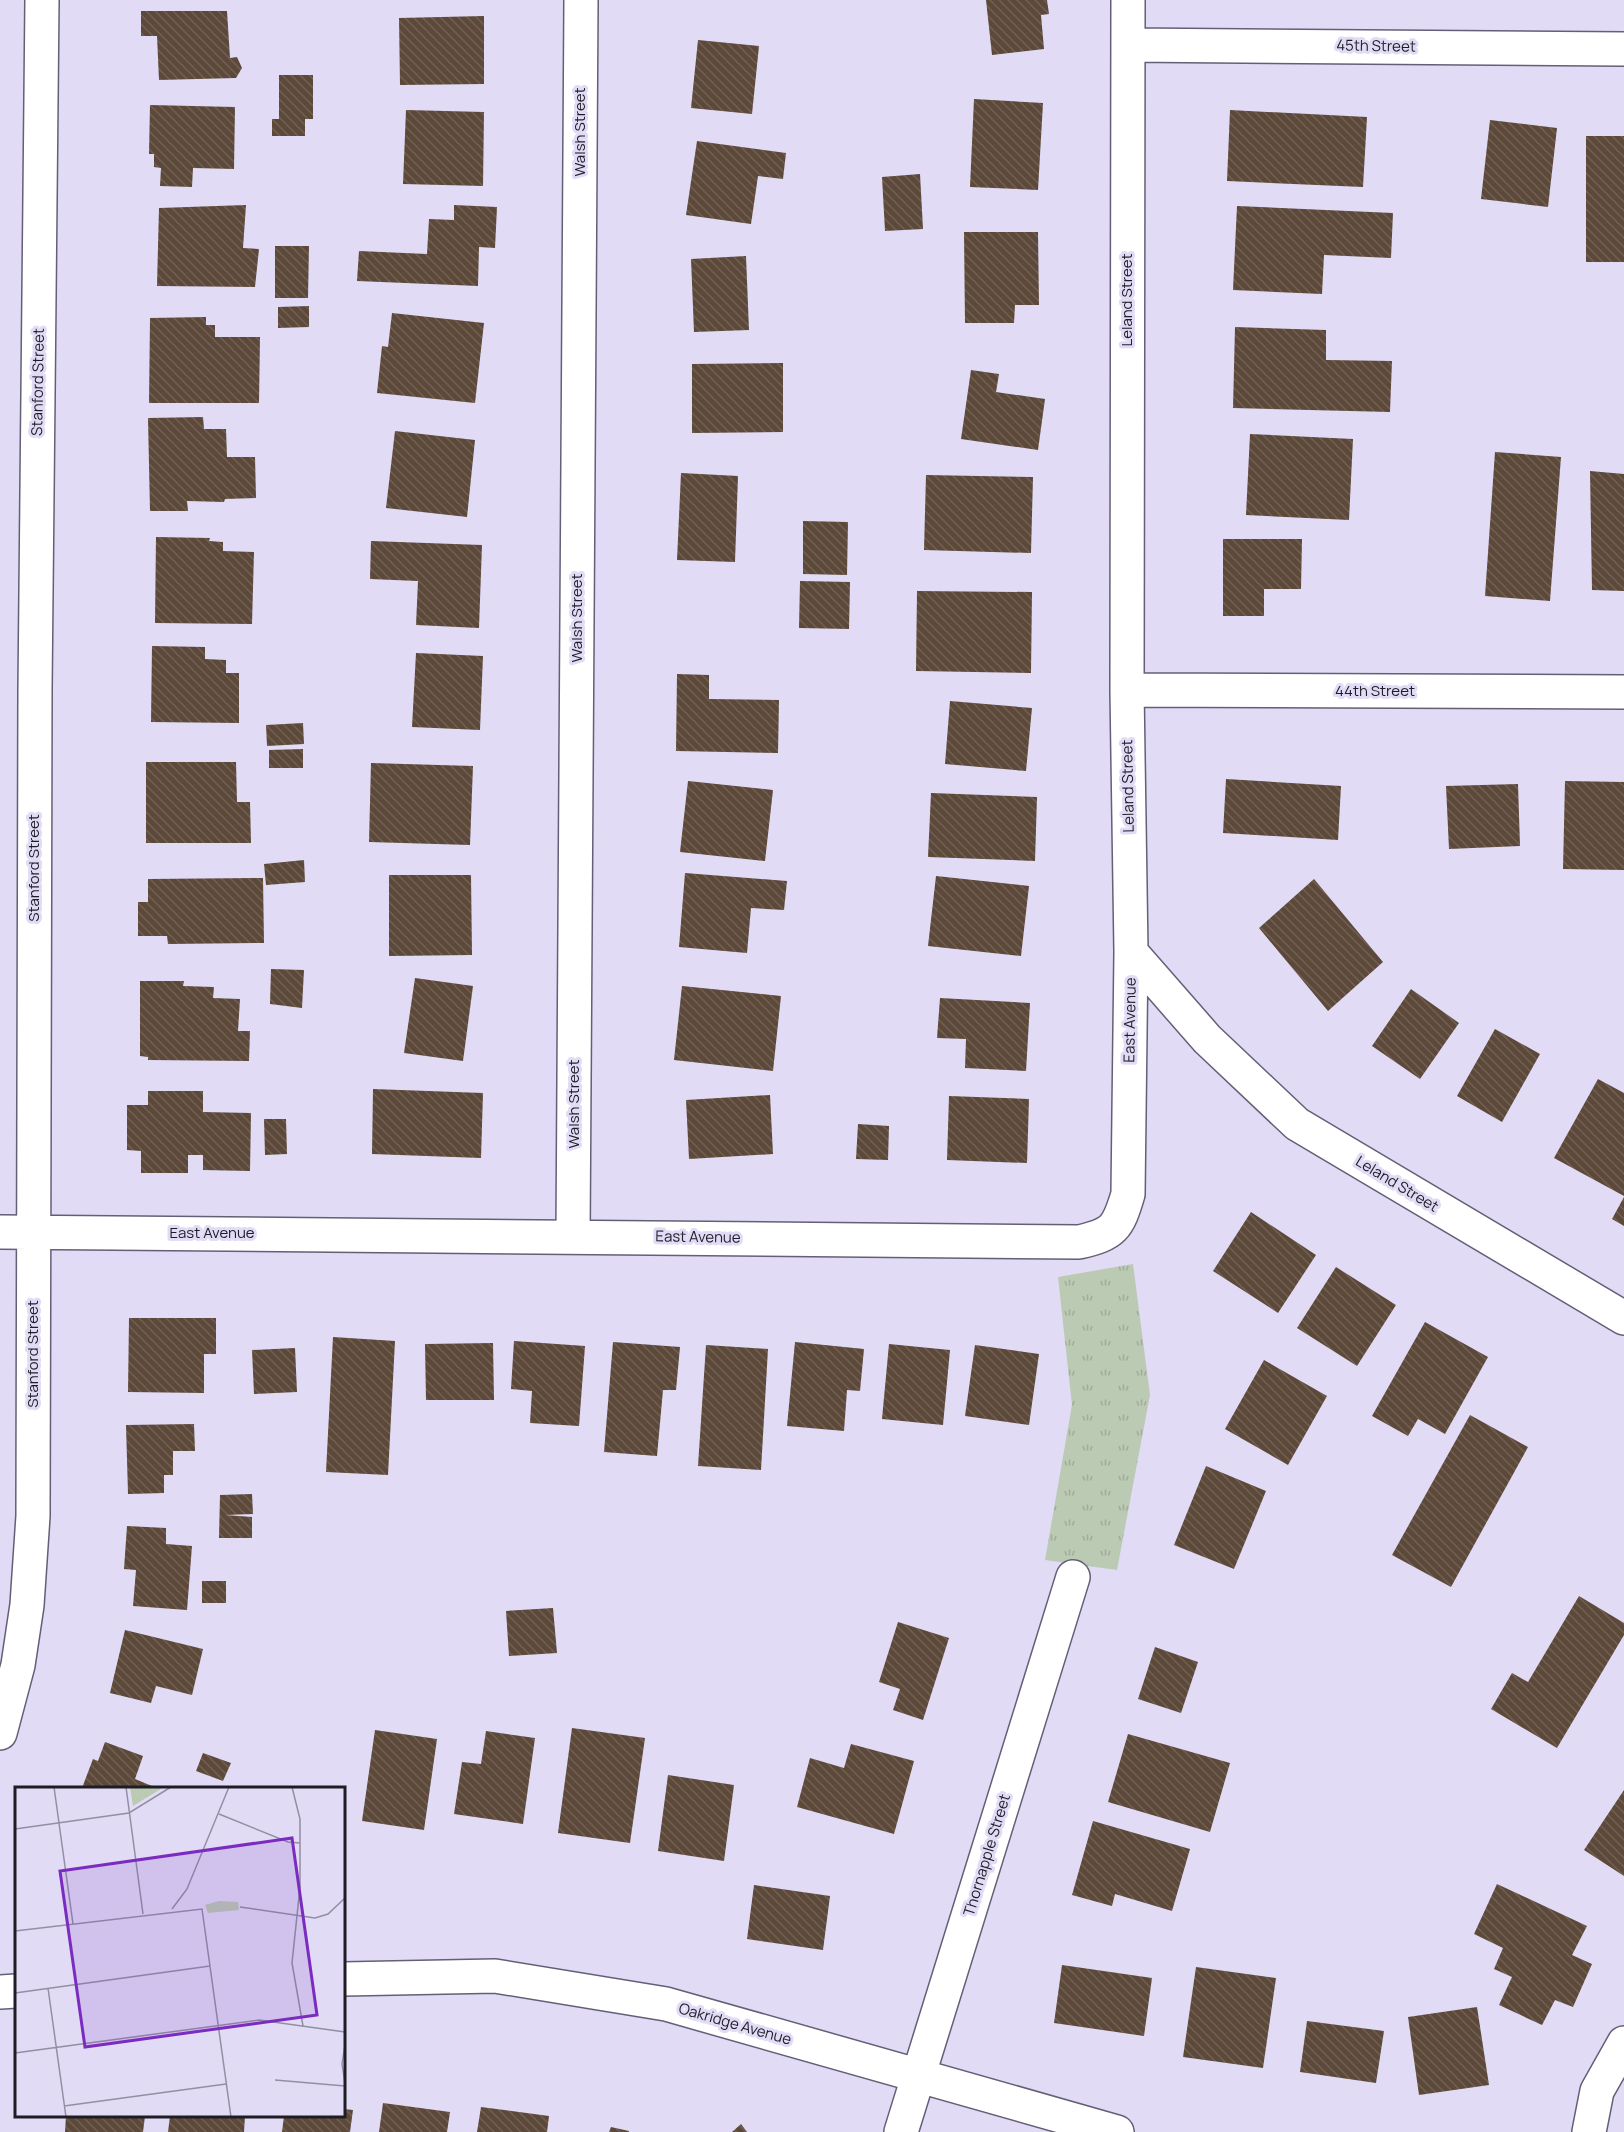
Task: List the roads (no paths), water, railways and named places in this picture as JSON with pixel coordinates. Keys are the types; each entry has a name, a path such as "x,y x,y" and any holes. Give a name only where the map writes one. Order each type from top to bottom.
{"street":[{"name":"Stanford Street","path":"0,1733 18,1665 27,1605 31,1550 34,690 42,0"},
{"name":"Walsh Street","path":"573,1236 581,0"},
{"name":"Leland Street","path":"1128,0 1126,690 1131,952 1207,1039 1297,1124 1624,1318"},
{"name":"45th Street","path":"1128,45 1624,49"},
{"name":"44th Street","path":"1126,690 1624,692"},
{"name":"East Avenue","path":"0,1232 1079,1242 1104,1236 1120,1219 1128,1194 1131,952"},
{"name":"Thornapple Street","path":"901,2132 1073,1577"},
{"name":"Oakridge Avenue","path":"345,1979 495,1976 666,2004 1117,2132"},
{"path":"0,1992 15,1991"},
{"path":"1589,2132 1597,2091 1624,2043"}]}
